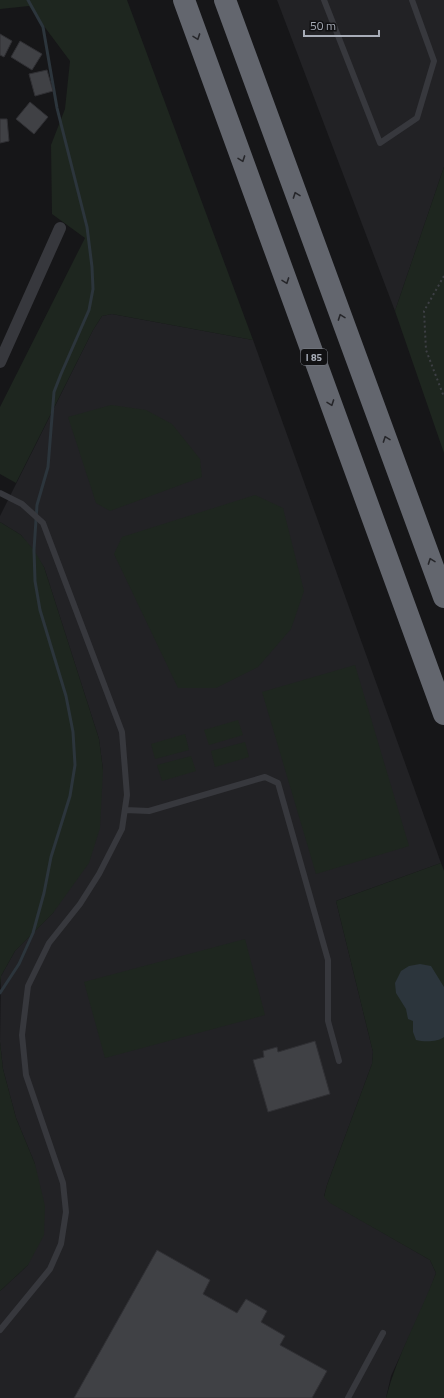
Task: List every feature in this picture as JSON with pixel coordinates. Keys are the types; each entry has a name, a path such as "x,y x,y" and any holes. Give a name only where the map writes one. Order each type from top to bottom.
{"highway":[{"name":"I 85","path":"184,0 444,714"},
{"path":"225,0 444,597"}],"street":[{"path":"0,362 60,228"}],"lane":[{"path":"324,0 380,143 417,118 434,61 412,0"},
{"path":"0,493 22,504 43,523 122,732 127,795 122,829 99,874 80,904 49,943 28,986 22,1035 26,1075 63,1183 66,1212 61,1244 50,1269 0,1330"},
{"path":"125,810 149,811 265,777 278,783 328,960 328,1021 339,1061"},
{"path":"348,1398 383,1333"}],"path":[{"path":"444,276 424,311 426,350 444,397"}],"shaded area":[{"path":"0,0 127,0 253,340 112,314 102,316 93,330 16,483 0,474 0,407 85,238 52,214 51,145 65,109 70,61 29,6 0,9"},
{"path":"277,0 444,0 444,167 395,311"},
{"path":"444,167 444,453 395,311"},
{"path":"112,314 253,340 441,863 336,901 373,1052 372,1064 324,1196 331,1203 430,1260 436,1273 428,1295 391,1376 386,1398 0,1398 0,1291 28,1265 35,1164 16,1118 3,1069 0,1042 1,976 15,951 53,913 103,770 99,739 44,567 21,535 0,522 0,516 93,330 102,316"},
{"path":"111,405 146,410 172,424 200,459 202,477 110,511 96,503 68,417"},
{"path":"255,495 283,508 304,591 291,629 258,667 216,688 178,688 114,554 122,537"},
{"path":"0,522 21,535 34,550 44,567 99,739 103,770 100,828 89,863 53,913 15,951 1,976 0,987"},
{"path":"355,665 409,846 316,874 262,692"},
{"path":"238,720 243,735 209,745 204,730"},
{"path":"185,734 189,750 155,759 151,744"},
{"path":"245,742 249,757 215,767 211,751"},
{"path":"191,756 196,771 162,781 157,765"},
{"path":"441,863 444,871 444,1398 386,1398 402,1351 436,1273 430,1260 330,1203 324,1197 327,1185 372,1064 373,1052 336,901"},
{"path":"245,939 265,1015 105,1058 84,982"},
{"path":"420,964 431,966 444,987 444,1037 435,1041 416,1040 413,1032 413,1021 408,1019 406,1009 396,993 395,983 401,971 409,966"},
{"path":"0,1042 3,1069 16,1118 35,1164 45,1206 44,1235 28,1265 0,1291"}],"building":[{"path":"0,34 12,41 4,57 0,55"},
{"path":"20,41 42,54 32,70 11,57"},
{"path":"47,70 53,91 35,96 29,74"},
{"path":"30,102 48,117 34,134 16,119"},
{"path":"0,119 7,119 9,141 0,143"},
{"path":"315,1041 330,1094 268,1112 253,1060 264,1057 263,1051 277,1047 278,1052"},
{"path":"157,1250 210,1280 203,1294 237,1313 246,1299 267,1311 261,1322 285,1336 280,1345 327,1371 312,1398 74,1398"}],"waterway":[{"path":"0,993 19,964 33,933 44,893 51,857 70,796 75,765 73,732 66,696 40,610 35,581 34,550 37,505 48,467 54,392 89,310 93,289 87,227 57,108 43,27 28,0"}]}
